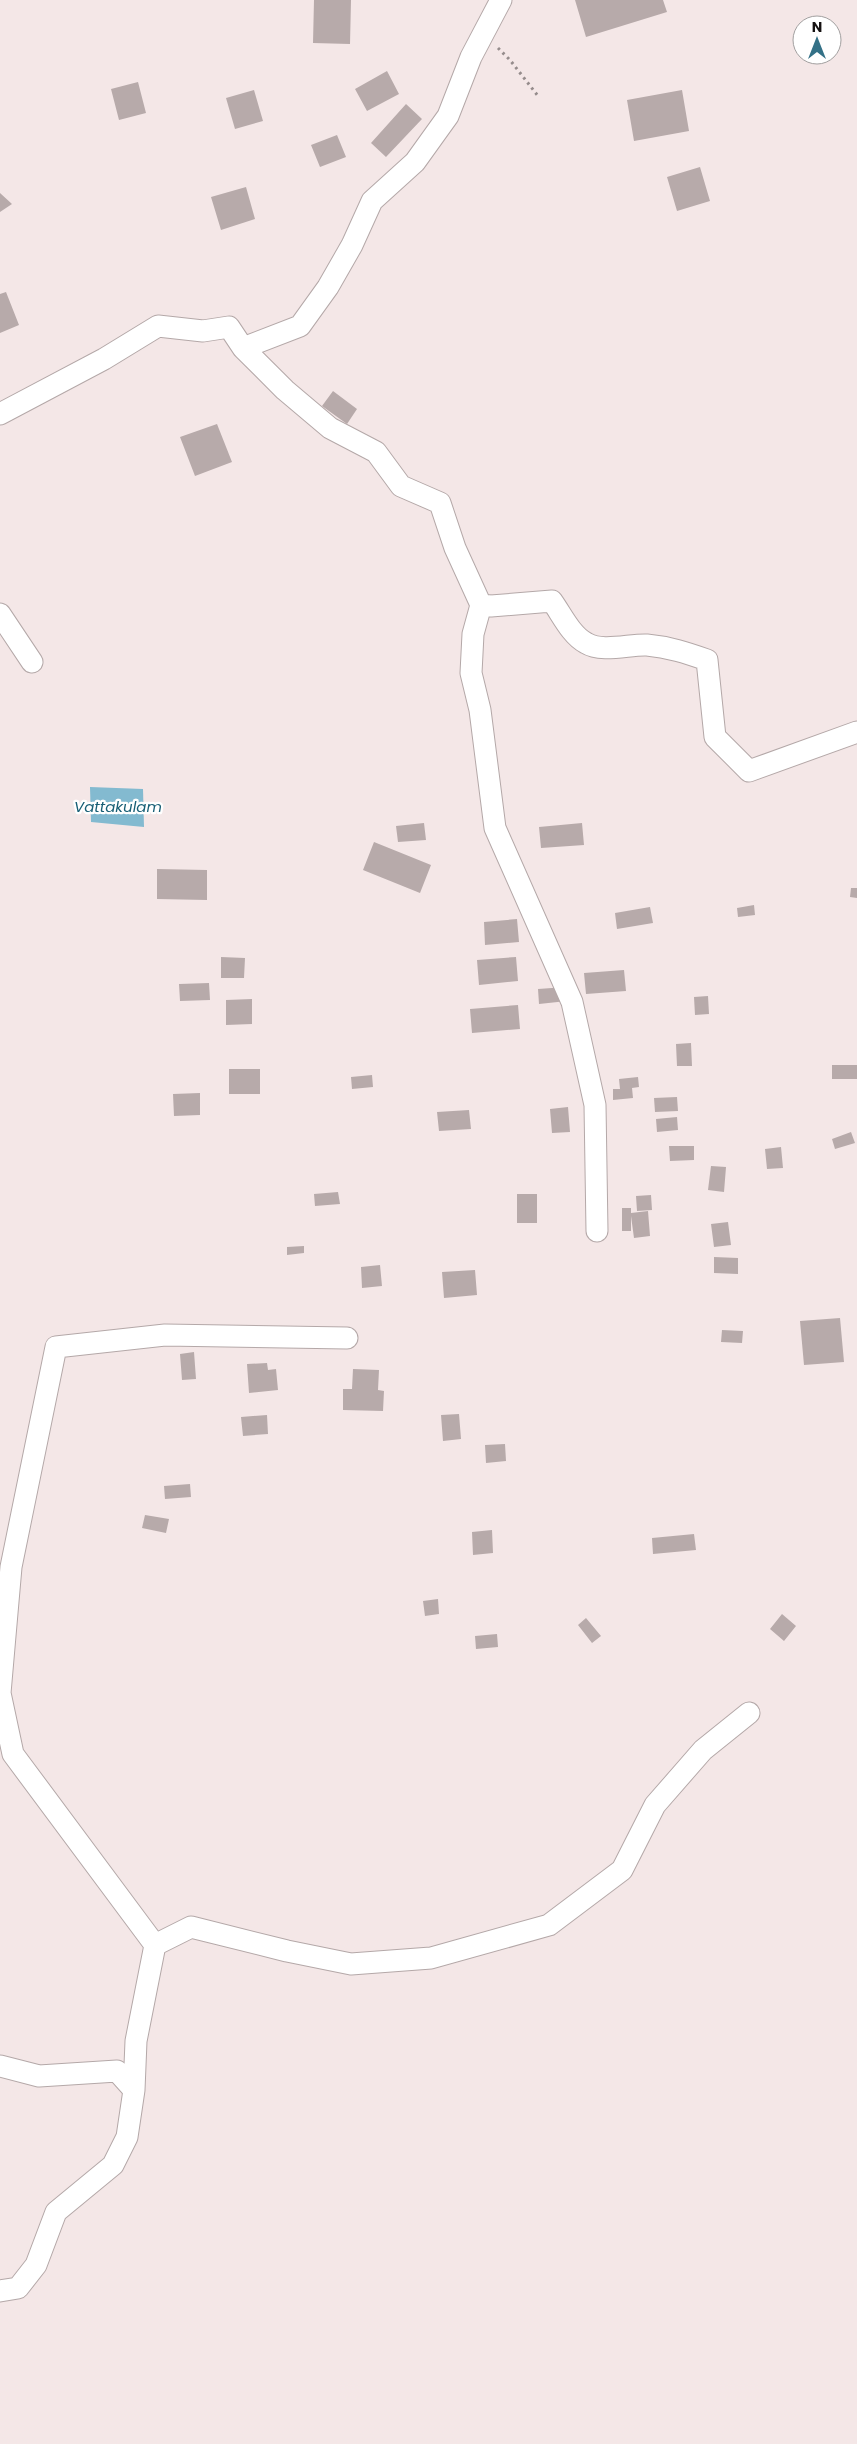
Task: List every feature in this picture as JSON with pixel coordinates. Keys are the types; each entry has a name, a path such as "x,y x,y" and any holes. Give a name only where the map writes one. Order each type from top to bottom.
{"street":[{"path":"243,348 300,326 328,287 352,245 372,201 415,162 448,116 472,57 501,0"},
{"path":"0,414 104,359 158,326 203,331 229,327 243,348 285,390 330,428 376,452 401,486 440,504 454,548 482,605 473,634 471,673 480,710 496,828 572,1002 596,1105 598,1231"},
{"path":"482,605 491,606 552,601 574,633 587,644 618,648 645,645 674,648 707,660 715,737 749,771 857,732"},
{"path":"0,614 32,662"},
{"path":"0,2291 18,2288 36,2265 56,2212 113,2165 127,2137 134,2090 136,2041 155,1945 13,1754 0,1693 11,1567 56,1347 165,1334 347,1338"},
{"path":"155,1945 191,1927 287,1951 351,1964 430,1958 549,1925 622,1870 655,1805 703,1750 749,1713"},
{"path":"0,2066 39,2076 117,2071 134,2090"}],"path":[{"path":"483,34 510,60 538,96"}],"water":[{"name":"Vattakulam","path":"90,787 143,789 144,827 91,822"}],"building":[{"path":"314,0 351,0 350,44 313,43"},
{"path":"575,0 663,0 667,12 586,37"},
{"path":"387,71 399,94 367,111 355,89"},
{"path":"138,82 146,113 119,120 111,89"},
{"path":"254,90 263,121 235,129 226,98"},
{"path":"682,90 689,131 634,141 627,100"},
{"path":"406,104 422,119 386,157 371,143"},
{"path":"337,135 346,157 320,167 311,145"},
{"path":"700,167 710,201 677,211 667,177"},
{"path":"246,187 255,219 221,230 211,197"},
{"path":"0,193 12,204 0,212"},
{"path":"6,292 19,325 0,333 0,294"},
{"path":"333,391 357,409 347,424 322,406"},
{"path":"217,424 232,462 195,476 180,437"},
{"path":"424,823 426,840 398,842 396,826"},
{"path":"582,823 584,845 541,848 539,827"},
{"path":"374,842 431,865 420,893 363,870"},
{"path":"157,869 207,870 207,900 157,899"},
{"path":"851,888 857,888 857,898 850,897"},
{"path":"754,905 755,915 738,917 737,908"},
{"path":"650,907 653,923 617,929 615,913"},
{"path":"517,919 519,942 485,945 484,922"},
{"path":"221,957 245,958 244,978 221,978"},
{"path":"516,957 518,981 479,985 477,960"},
{"path":"624,970 626,991 586,994 584,973"},
{"path":"209,983 210,1000 180,1001 179,984"},
{"path":"566,987 567,1001 539,1004 538,989"},
{"path":"708,996 709,1014 695,1015 694,997"},
{"path":"252,999 252,1024 226,1025 226,1000"},
{"path":"518,1005 520,1029 472,1033 470,1009"},
{"path":"691,1043 692,1066 677,1066 676,1044"},
{"path":"832,1065 857,1065 857,1079 832,1079"},
{"path":"229,1069 260,1069 260,1094 229,1094"},
{"path":"372,1075 373,1087 352,1089 351,1077"},
{"path":"638,1077 639,1087 632,1088 633,1098 613,1100 613,1089 620,1089 619,1079"},
{"path":"200,1093 200,1115 174,1116 173,1094"},
{"path":"677,1097 678,1111 655,1112 654,1098"},
{"path":"568,1107 570,1132 552,1133 550,1109"},
{"path":"469,1110 471,1129 439,1131 437,1112"},
{"path":"677,1117 678,1130 657,1132 656,1119"},
{"path":"851,1132 855,1143 835,1149 832,1139"},
{"path":"669,1146 694,1146 694,1160 670,1161"},
{"path":"781,1147 783,1168 767,1169 765,1149"},
{"path":"711,1166 726,1167 724,1192 708,1190"},
{"path":"338,1192 340,1204 315,1206 314,1194"},
{"path":"517,1194 537,1194 537,1223 517,1223"},
{"path":"651,1195 652,1210 637,1211 636,1196"},
{"path":"622,1208 631,1208 631,1213 648,1211 650,1236 634,1238 631,1216 631,1231 622,1231"},
{"path":"728,1222 731,1245 714,1247 711,1224"},
{"path":"304,1246 304,1253 287,1255 287,1247"},
{"path":"714,1257 738,1258 738,1274 714,1273"},
{"path":"380,1265 382,1286 362,1288 361,1267"},
{"path":"475,1270 477,1295 444,1298 442,1272"},
{"path":"840,1318 844,1362 804,1365 800,1321"},
{"path":"722,1330 743,1331 742,1343 721,1342"},
{"path":"194,1352 196,1379 182,1380 180,1354"},
{"path":"267,1363 268,1370 276,1369 278,1390 249,1393 247,1364"},
{"path":"353,1369 379,1370 378,1390 384,1391 383,1411 343,1410 343,1389 352,1389"},
{"path":"459,1414 461,1439 443,1441 441,1415"},
{"path":"267,1415 268,1434 243,1436 241,1417"},
{"path":"505,1444 506,1461 486,1463 485,1445"},
{"path":"190,1484 191,1497 165,1499 164,1486"},
{"path":"145,1515 169,1519 166,1533 142,1528"},
{"path":"492,1530 493,1553 473,1555 472,1532"},
{"path":"694,1534 696,1550 653,1554 652,1538"},
{"path":"438,1599 439,1614 425,1616 423,1601"},
{"path":"782,1614 796,1626 784,1641 770,1629"},
{"path":"586,1618 601,1636 592,1643 578,1625"},
{"path":"497,1634 498,1647 476,1649 475,1636"}]}
